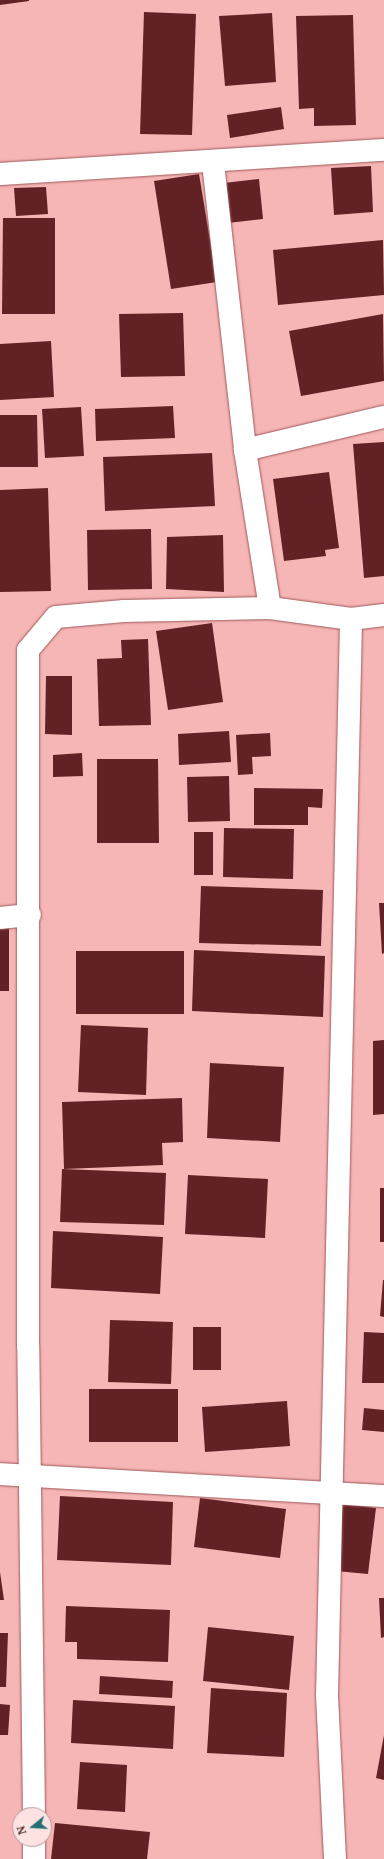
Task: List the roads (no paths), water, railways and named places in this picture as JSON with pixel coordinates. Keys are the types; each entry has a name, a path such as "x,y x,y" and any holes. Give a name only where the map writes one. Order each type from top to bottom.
{"street":[{"path":"0,174 212,163 384,150"},
{"path":"212,163 245,450 270,608"},
{"path":"245,450 384,417"},
{"path":"34,1807 30,1475 30,915 28,650 56,617 124,611 270,608 350,619 384,615"},
{"path":"336,1859 327,1696 334,1493 350,619"},
{"path":"0,918 30,915"},
{"path":"0,1474 384,1496"},
{"path":"34,1847 34,1859"}]}
